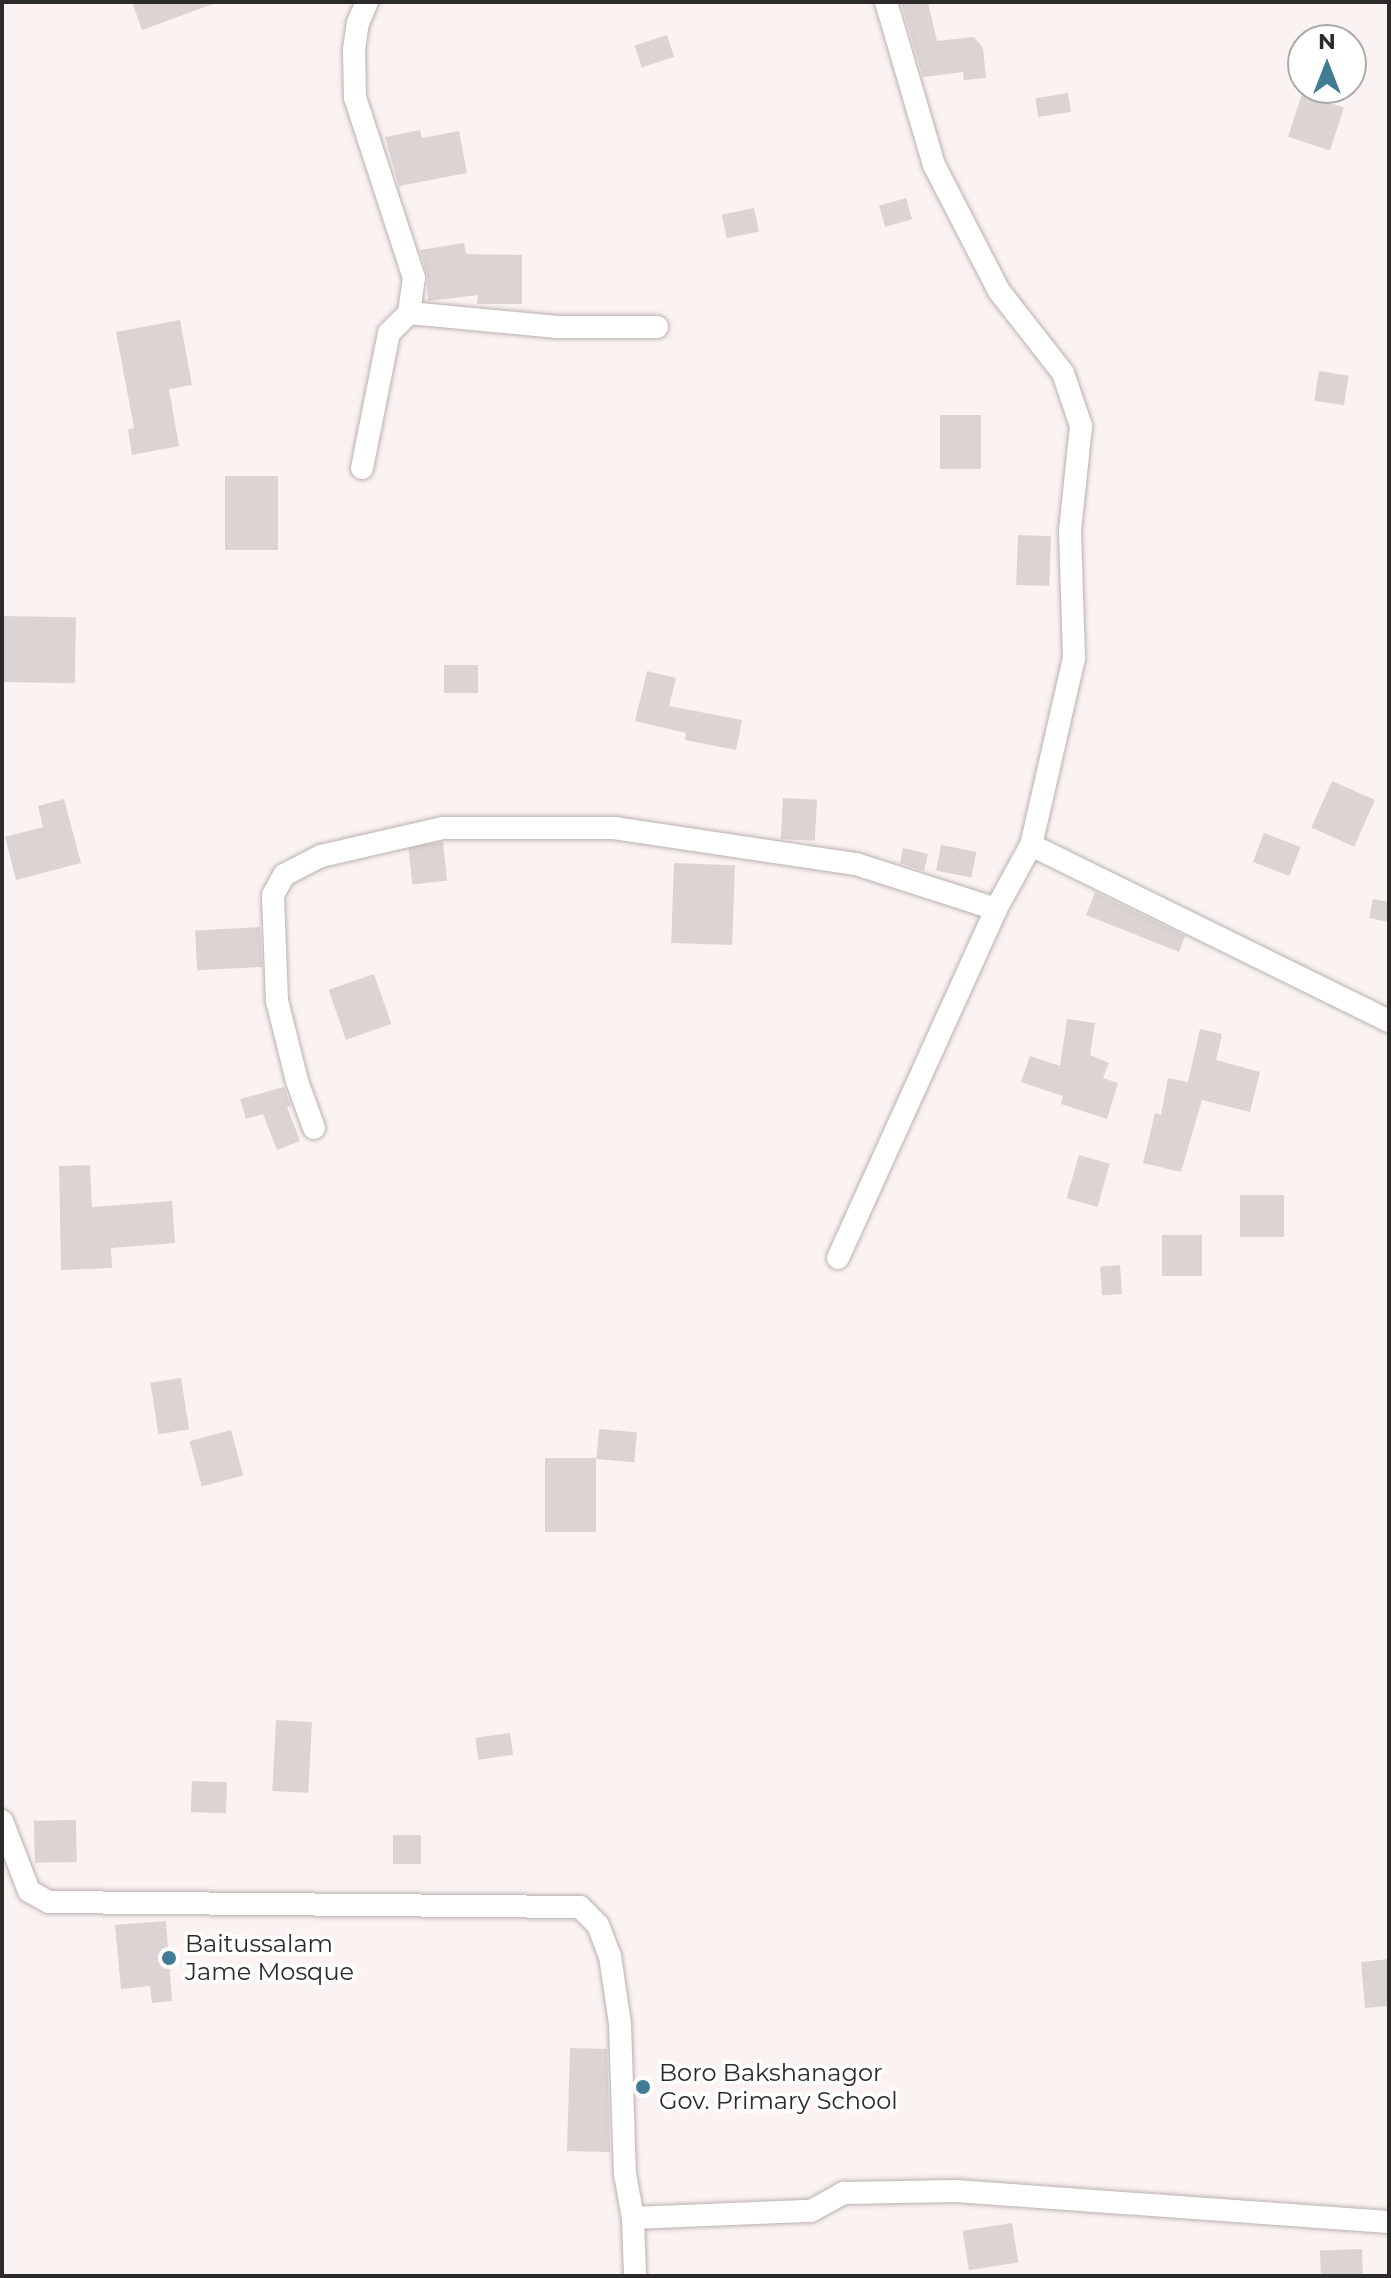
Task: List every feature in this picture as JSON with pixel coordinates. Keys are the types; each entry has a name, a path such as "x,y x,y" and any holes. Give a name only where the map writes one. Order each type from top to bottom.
{"street":[{"path":"362,468 389,333 409,313 414,278 355,98 354,50 358,23 367,2"},
{"path":"838,1258 996,909 1031,845 1074,658 1070,530 1081,426 1063,373 999,291 934,165 886,2"},
{"path":"409,313 557,327 657,327"},
{"path":"314,1128 297,1081 277,1001 273,895 284,875 321,856 443,828 614,828 856,864 996,909"},
{"path":"1031,845 1389,1021"},
{"path":"2,1821 29,1891 49,1902 580,1907 598,1925 610,1956 620,2024 625,2174 633,2218 635,2276"},
{"path":"633,2218 811,2211 844,2193 956,2191 1389,2222"}],"building":[{"path":"132,2 212,2 213,4 142,30"},
{"path":"901,2 928,2 937,41 974,37 983,48 986,78 964,80 963,72 923,77"},
{"path":"667,35 674,57 642,67 635,46"},
{"path":"1068,93 1071,112 1038,117 1035,98"},
{"path":"1299,104 1333,104 1344,108 1330,150 1288,137"},
{"path":"420,130 422,138 459,131 467,173 399,186 385,137"},
{"path":"906,198 912,219 885,227 879,206"},
{"path":"754,208 759,231 727,238 722,215"},
{"path":"464,243 466,254 522,255 522,304 477,304 478,295 428,301 427,274 420,250"},
{"path":"180,320 192,385 169,389 179,446 132,455 128,429 134,428 116,332"},
{"path":"1319,371 1349,376 1344,405 1314,401"},
{"path":"940,415 981,415 981,469 940,469"},
{"path":"225,476 278,476 278,550 225,550"},
{"path":"1018,535 1051,536 1049,586 1016,585"},
{"path":"2,616 76,617 75,683 2,682"},
{"path":"444,665 478,665 478,693 444,693"},
{"path":"647,671 676,678 669,706 742,720 736,750 685,740 686,733 635,721"},
{"path":"1332,781 1375,800 1354,847 1311,828"},
{"path":"783,798 817,800 815,841 781,839"},
{"path":"64,799 81,863 16,880 5,837 43,827 38,806"},
{"path":"1264,833 1300,847 1289,876 1253,862"},
{"path":"443,842 447,881 412,884 408,846"},
{"path":"941,845 976,852 971,877 936,871"},
{"path":"903,848 928,854 924,871 900,863"},
{"path":"674,863 735,865 732,945 671,943"},
{"path":"1095,892 1185,936 1179,952 1086,915"},
{"path":"1373,899 1389,902 1389,922 1369,918"},
{"path":"260,927 262,967 197,970 195,930"},
{"path":"374,974 391,1024 346,1040 329,990"},
{"path":"1067,1019 1095,1023 1090,1055 1109,1063 1103,1078 1118,1083 1107,1119 1061,1104 1063,1096 1021,1082 1030,1056 1060,1066"},
{"path":"1200,1029 1222,1034 1216,1060 1260,1072 1250,1112 1202,1100 1181,1172 1143,1163 1155,1113 1161,1115 1168,1078 1188,1082"},
{"path":"284,1087 291,1106 287,1107 300,1141 277,1150 263,1114 246,1119 240,1099"},
{"path":"1079,1155 1110,1164 1097,1207 1067,1198"},
{"path":"90,1165 92,1207 172,1201 175,1243 111,1248 112,1268 61,1270 59,1166"},
{"path":"1240,1195 1284,1195 1284,1237 1240,1237"},
{"path":"1162,1235 1202,1235 1202,1276 1162,1276"},
{"path":"1120,1265 1122,1294 1102,1295 1100,1266"},
{"path":"181,1378 189,1429 159,1434 150,1383"},
{"path":"599,1429 637,1432 634,1462 596,1459"},
{"path":"231,1430 243,1475 202,1487 189,1441"},
{"path":"545,1458 596,1458 596,1532 545,1532"},
{"path":"276,1720 312,1722 308,1793 272,1791"},
{"path":"510,1733 513,1755 478,1760 475,1738"},
{"path":"192,1781 227,1782 226,1813 191,1812"},
{"path":"76,1820 77,1862 35,1863 34,1821"},
{"path":"393,1835 421,1835 421,1864 393,1864"},
{"path":"166,1921 172,2001 152,2003 150,1986 121,1989 115,1925"},
{"path":"1389,1959 1389,2006 1365,2008 1361,1962"},
{"path":"570,2048 607,2049 610,2152 567,2151"},
{"path":"1012,2223 1018,2263 969,2270 963,2231"},
{"path":"1362,2249 1363,2276 1321,2276 1320,2250"}],"place":[{"name":"Baitussalam Jame Mosque","path":"169,1958"},
{"name":"Boro Bakshanagor Gov. Primary School","path":"643,2087"}]}
